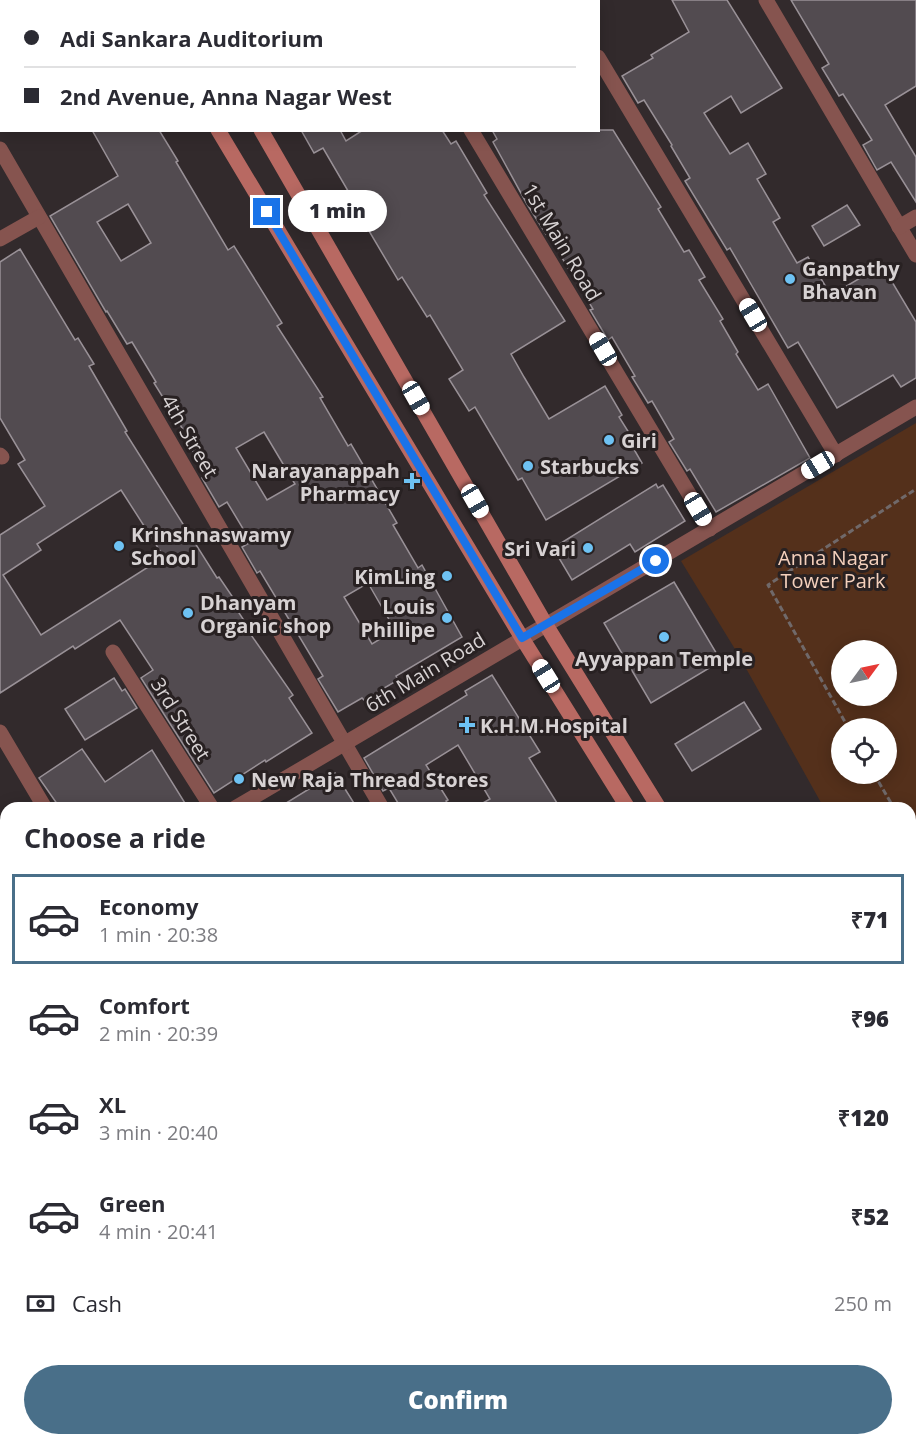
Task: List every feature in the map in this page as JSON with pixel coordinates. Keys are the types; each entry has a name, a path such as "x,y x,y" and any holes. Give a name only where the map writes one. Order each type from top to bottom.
{"main road":[{"path":"219,132 522,638 624,802"},
{"path":"262,132 546,625 655,802"}],"street":[{"path":"766,0 916,255"},
{"path":"600,60 836,454"},
{"name":"1st Main Road","path":"472,132 710,528"},
{"name":"4th Street","path":"0,149 378,802"},
{"path":"0,239 39,217"},
{"path":"900,227 916,218"},
{"name":"6th Main Road","path":"245,802 916,407"},
{"name":"3rd Street","path":"113,652 208,802"},
{"path":"0,732 41,802"}],"path":[{"path":"843,718 768,585 916,489"},
{"path":"880,784 890,802"}],"green space":[{"name":"Anna Nagar Tower Park","path":"916,423 916,802 821,802 738,654 681,561"}],"building":[{"path":"672,0 727,0 782,88 741,113 731,96 704,113 730,154 748,143 766,174 757,179 780,218 773,222 797,263 808,257 829,292 833,290 835,293 882,265 916,322 916,378 901,387 893,375 837,408 798,342 788,348 730,248 727,250 685,181 690,178 672,145 644,100 638,103 622,76 653,58 651,55 689,32"},
{"path":"791,0 916,0 916,86 885,105 916,157 916,202 891,162 877,170 863,145 872,140 843,94 839,96 822,68 829,64"},
{"path":"613,130 661,207 658,209 684,252 689,250 705,277 699,280 723,319 720,321 738,352 736,354 758,390 768,384 810,458 716,512 690,469 687,471 669,442 674,439 652,401 648,403 612,337 608,340 590,310 593,309 527,204 493,142 497,139 493,132"},
{"path":"93,132 160,132 228,250 234,246 282,323 277,326 323,397 320,398 348,446 351,444 397,523 393,525 418,568 422,565 462,637 396,676 398,680 338,712 318,679 323,676 260,571 257,573 242,547 251,542 227,502 219,507 202,478 207,475 191,448 194,447 154,383 156,382 132,342 127,344 106,312 50,216 118,176","holes":["128,204 151,243 121,261 97,222","264,432 295,484 267,500 236,448","368,583 395,630 372,644 344,597"]},
{"path":"302,132 341,132 346,141 360,132 443,132 451,144 456,141 487,193 484,195 565,321 511,354 524,377 549,419 605,386 622,415 619,417 636,444 632,446 642,463 546,520 522,478 518,480 475,407 469,411 449,379 463,370 430,315 427,317 402,277 398,280 323,148 314,153"},
{"path":"847,205 860,225 824,246 812,226"},
{"path":"20,249 75,340 78,338 94,364 89,366 127,431 125,432 217,578 219,577 234,599 231,601 251,631 249,632 293,695 289,698 312,733 214,793 141,678 153,670 120,620 75,649 73,646 0,693 0,535 45,506 18,464 25,460 0,418 0,262","holes":["121,490 164,557 41,635 3,575 41,550 37,544"]},
{"path":"656,484 658,488 663,485 685,521 635,552 630,544 572,580 553,548"},
{"name":"Ayyappan Temple","path":"674,582 721,661 651,703 604,623"},
{"path":"492,675 540,752 529,758 556,802 485,802 490,799 458,745 426,765 448,800 447,802 397,802 389,788 383,791 364,758 467,695 465,691"},
{"path":"114,678 122,691 125,689 137,708 85,740 65,709"},
{"path":"744,702 761,729 692,771 675,744"},
{"path":"82,749 105,782 152,750 184,802 56,802 39,778"},
{"path":"335,773 353,802 288,802"}],"place":[{"name":"Ganpathy Bhavan","path":"790,279"},
{"name":"Giri","path":"609,440"},
{"name":"Starbucks","path":"528,466"},
{"name":"Narayanappah Pharmacy","path":"412,481"},
{"name":"Krinshnaswamy School","path":"119,546"},
{"name":"Sri Vari","path":"588,548"},
{"name":"KimLing","path":"447,576"},
{"name":"Dhanyam Organic shop","path":"188,613"},
{"name":"Louis Phillipe","path":"447,618"},
{"name":"Ayyappan Temple","path":"664,637"},
{"name":"K.H.M.Hospital","path":"467,725"},
{"name":"New Raja Thread Stores","path":"239,779"}],"route":[{"path":"267,212 522,638 656,561"}]}
